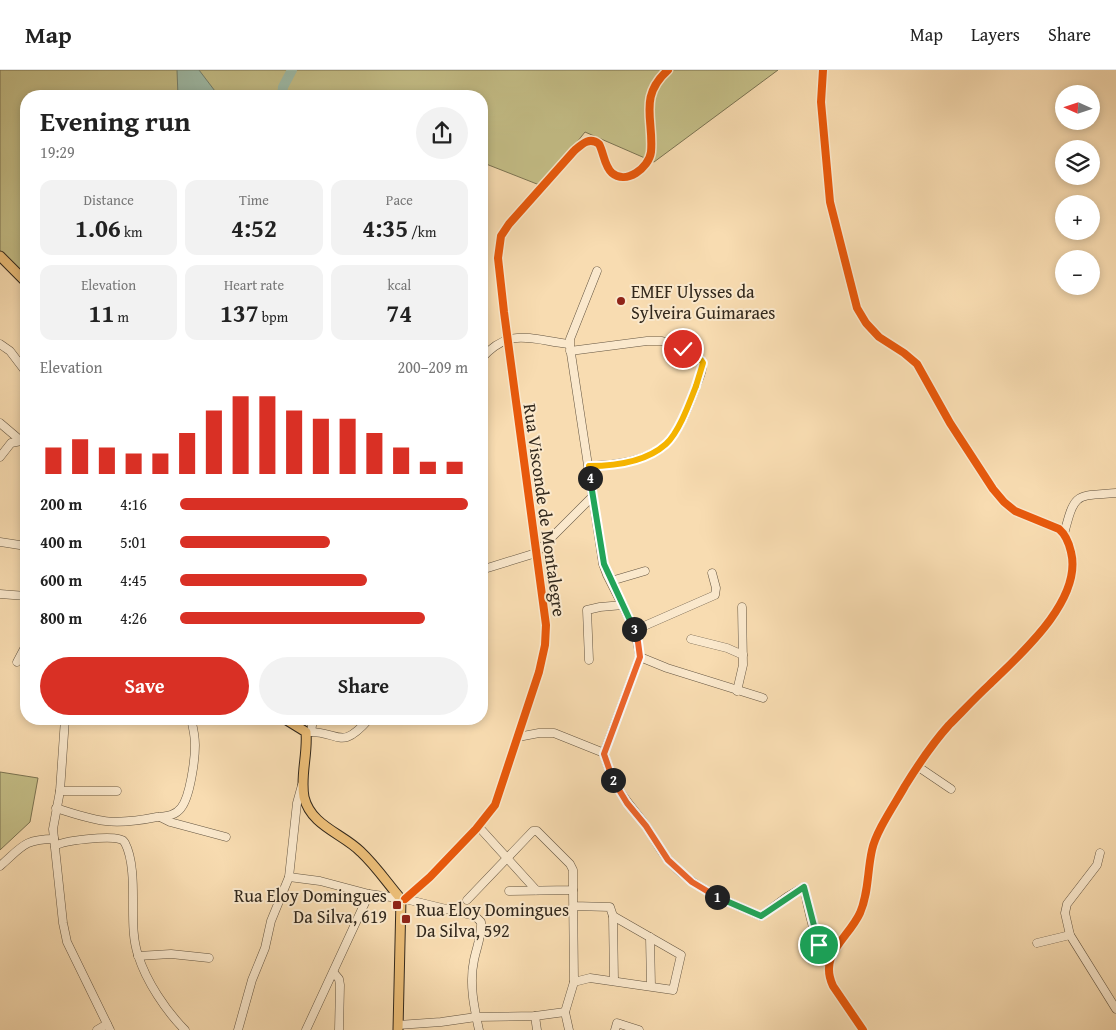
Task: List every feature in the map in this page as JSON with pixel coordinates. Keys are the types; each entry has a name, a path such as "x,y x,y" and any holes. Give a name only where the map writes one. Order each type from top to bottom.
{"main road":[{"path":"0,256 20,276"},
{"path":"296,725 308,732 303,784 306,803 312,814 323,825 362,852 403,899 398,1027"}],"street":[{"name":"Rua Visconde de Montalegre","path":"403,899 430,877 496,806 539,672 546,636 498,258 501,236 509,224 583,143 591,141 599,144 608,168 618,176 630,175 641,170 649,161 651,152 651,95 655,83 668,70"},
{"path":"823,70 821,102 830,202 857,308 866,323 879,337 917,364 950,423 993,489 1004,502 1015,511 1045,522 1064,534"},
{"path":"597,271 570,347 604,564 635,630 640,657 604,754 610,773 615,786 646,826 662,852 678,871 705,891 761,916 804,887 819,945 822,954 829,963"},
{"path":"488,352 508,338 519,337 570,347 662,341 683,349 701,360 703,363 700,373 685,413 666,444 648,454 625,463 589,466"},
{"path":"0,344 10,351 20,364"},
{"path":"0,423 20,438"},
{"path":"0,457 11,443 20,441"},
{"path":"863,1030 833,986 830,979 829,963 838,943 855,923 861,910 868,887 874,843 898,798 939,736 1037,638 1066,594 1071,574 1072,557 1064,534 1069,514 1076,500 1085,495 1116,493"},
{"path":"488,568 536,553 592,497"},
{"path":"0,542 20,545"},
{"path":"611,581 645,571"},
{"path":"635,630 715,595 716,588 712,573"},
{"path":"0,594 20,596"},
{"path":"589,660 588,610 623,605"},
{"path":"737,691 741,677 743,656 742,607"},
{"path":"691,639 727,648 743,656"},
{"path":"17,662 20,656"},
{"path":"640,657 667,668 763,698"},
{"path":"65,725 60,791 53,822 58,878 67,942 108,1027 97,1030"},
{"path":"56,808 107,823 169,816 179,810 186,798 195,752 192,725"},
{"path":"311,725 308,732 339,738 346,738 354,734 363,725"},
{"path":"518,737 539,733 554,733 604,754"},
{"path":"918,766 951,790"},
{"path":"238,1030 252,980 265,948 271,921 289,877 297,803 303,784"},
{"path":"60,791 117,791"},
{"path":"160,817 170,822 226,837"},
{"path":"478,826 536,890"},
{"path":"468,900 533,831 537,831 570,864 573,870 574,982 565,1012 569,1030"},
{"path":"0,866 27,842 39,839 60,843 118,838 125,843 132,880 134,928 138,956 164,1006 185,1030"},
{"path":"1100,853 1097,865 1066,906 1067,922 1070,935 1116,1008"},
{"path":"289,877 320,881 370,894 403,899 475,916 481,922 481,935 474,960 472,977 472,993 479,1030"},
{"path":"509,891 573,890"},
{"path":"306,1030 320,997 334,973 342,949 370,894"},
{"path":"573,906 610,907 613,916 614,981"},
{"path":"574,982 590,978 673,990 682,955 613,916"},
{"path":"1037,943 1070,935"},
{"path":"650,937 651,986"},
{"path":"138,956 171,954 209,958"},
{"path":"334,973 339,979 340,985 339,1030"},
{"path":"398,1027 476,1017 535,1016 565,1012"},
{"path":"535,1016 537,1030"},
{"path":"615,1030 618,1023 639,1030"}],"shaded area":[{"path":"0,70 778,70 654,162 585,132 542,186 488,165 488,90 20,90 20,274 0,256"},
{"path":"177,70 199,70 214,90 178,90"},
{"path":"0,772 38,778 30,822 0,850"}],"waterway":[{"path":"283,90 292,70"}],"cycle path":[{"path":"405,899 430,877 476,829 495,805 539,672 545,645 546,625 498,258 501,236 509,224 574,151 585,142 592,141 599,144 607,167 618,176 630,176 641,169 646,164 651,152 650,99 659,80 668,70"},
{"path":"823,70 821,102 830,202 857,308 866,323 879,337 917,364 950,423 993,489 1004,502 1015,511 1059,529 1064,534 1071,552 1072,570 1068,589 1059,607 1046,625 1017,658 949,725 920,762 877,835 872,850 863,905 855,922 836,947 829,965 829,975 833,986 863,1030"}],"place":[{"name":"EMEF Ulysses da Sylveira Guimaraes","path":"621,301"},
{"name":"Rua Eloy Domingues Da Silva, 619","path":"397,905"},
{"name":"Rua Eloy Domingues Da Silva, 592","path":"406,919"}],"route":[{"path":"683,349 701,360 703,366 685,413 669,441 654,451 621,464 589,466 592,497 604,564 635,630 640,657 604,754 615,786 646,826 662,852 678,871 705,891 761,916 804,887 819,945"}]}
